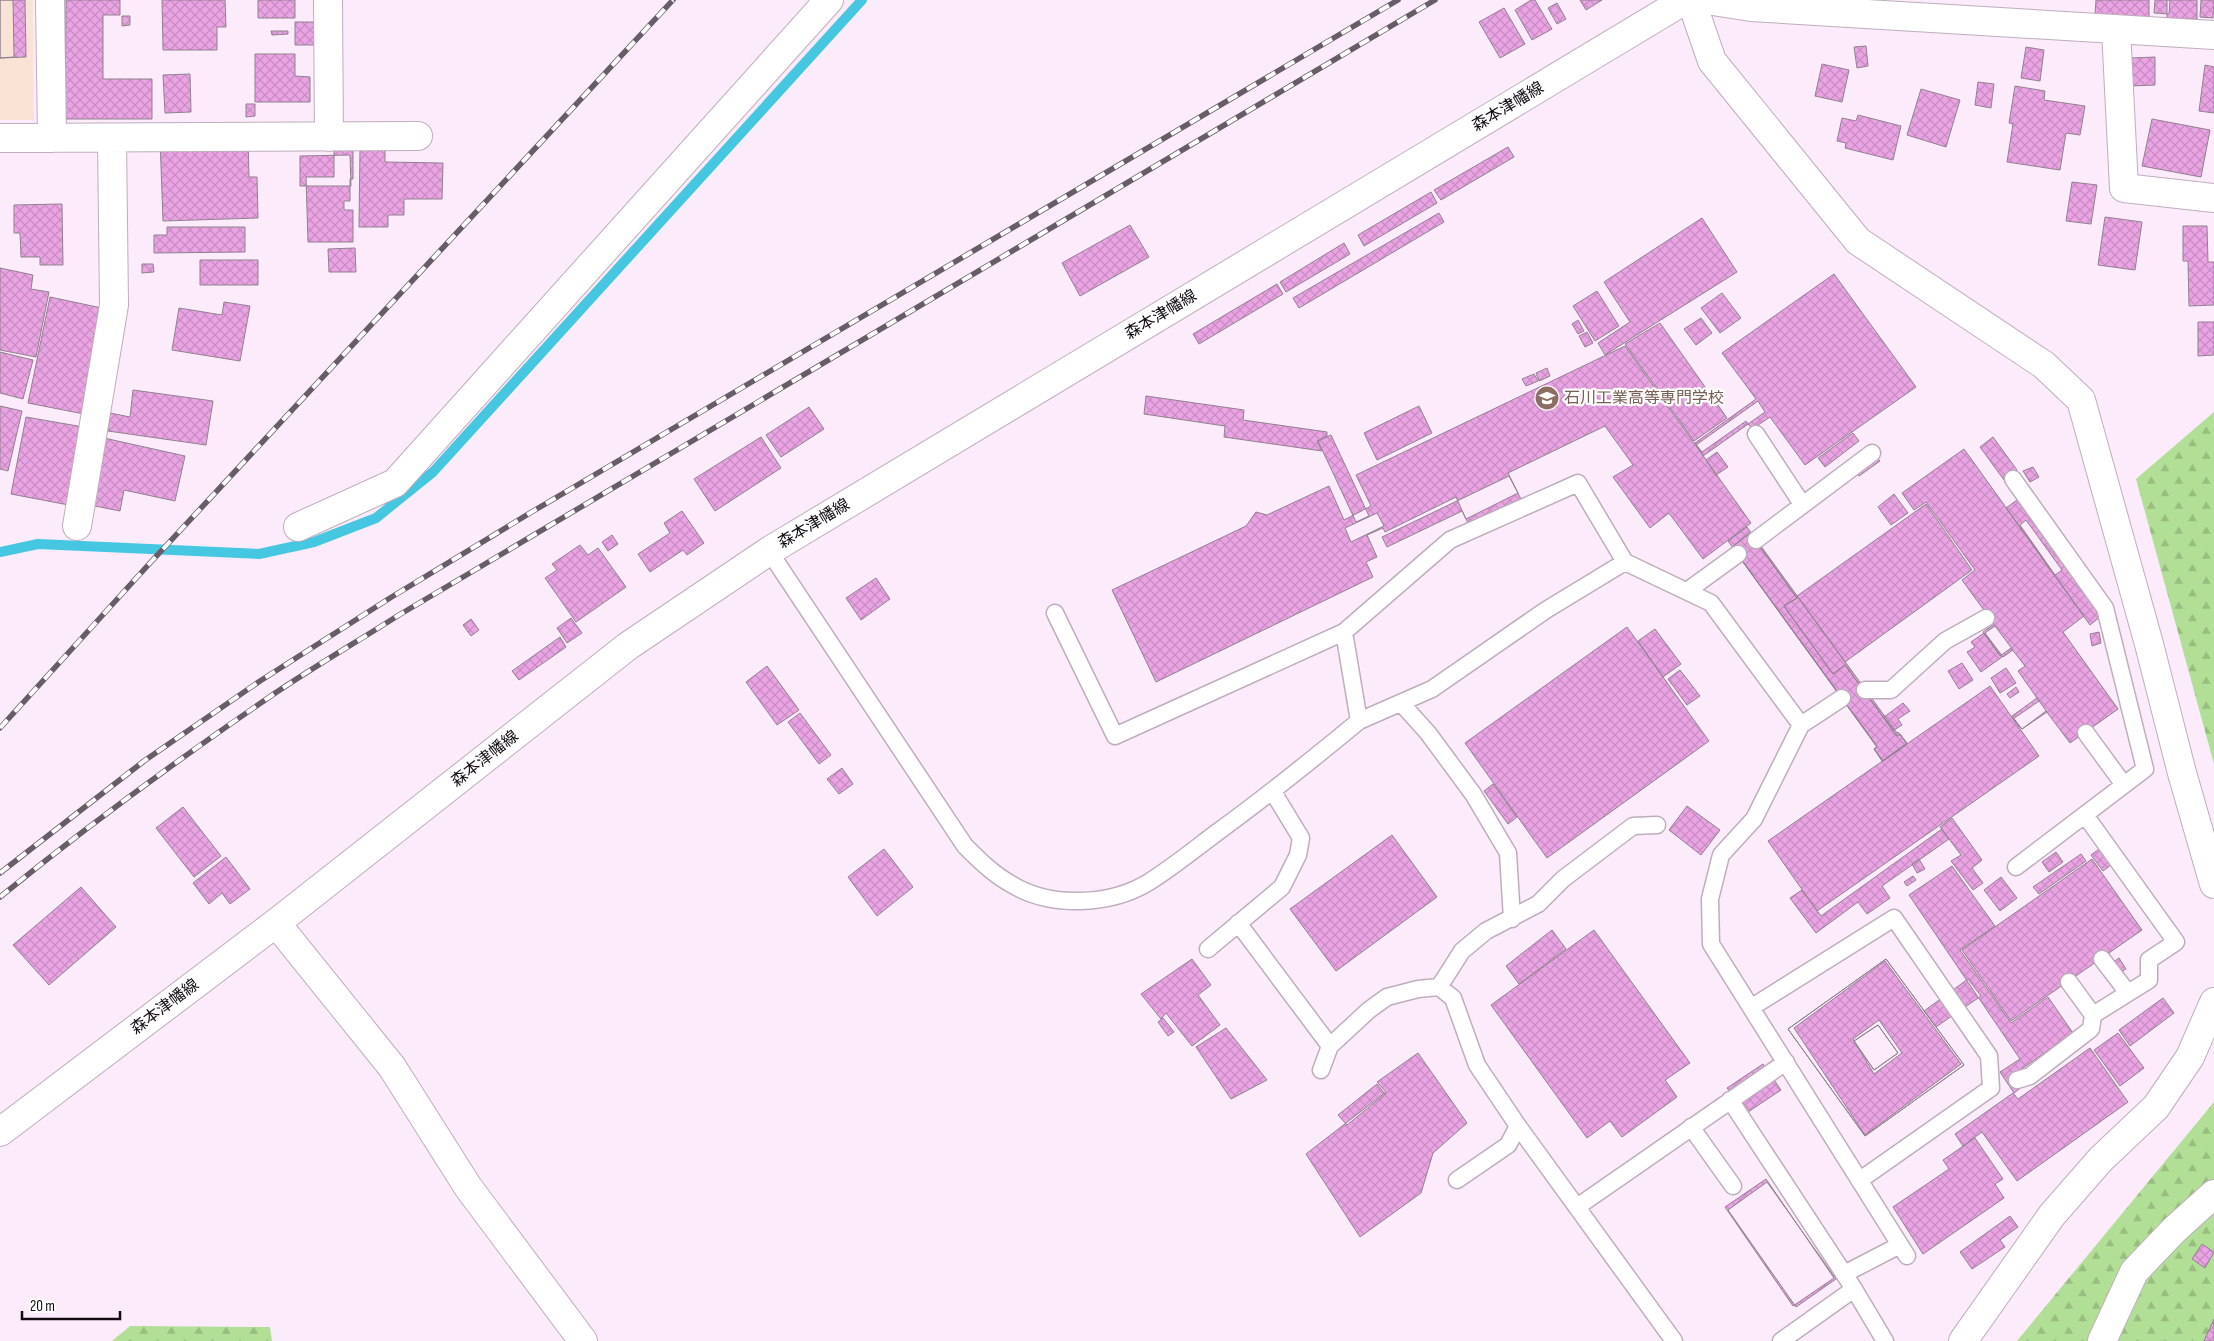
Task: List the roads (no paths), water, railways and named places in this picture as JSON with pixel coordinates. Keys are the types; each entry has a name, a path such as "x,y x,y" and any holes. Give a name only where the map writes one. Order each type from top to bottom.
{"street":[{"path":"50,0 52,138"},
{"path":"328,0 329,137"},
{"path":"298,527 395,483 829,0"},
{"name":"森本津幡線","path":"0,1132 276,923 628,646 769,552 1685,0"},
{"path":"1690,0 1712,61 1858,241 2044,366 2081,400 2214,884"},
{"path":"1706,0 1752,7 2214,35"},
{"path":"2116,29 2124,188 2214,198"},
{"path":"0,138 418,136"},
{"path":"77,526 114,305 112,138"},
{"path":"276,923 392,1067 468,1187 584,1341"},
{"path":"1963,1341 2052,1215 2101,1159 2156,1107 2190,1057 2214,1002"},
{"path":"2102,1341 2134,1272 2174,1230 2214,1194"}],"lane":[{"path":"1756,434 1802,504"},
{"path":"1756,540 1872,453"},
{"path":"2014,479 2105,608 2145,769 2016,867"},
{"path":"1056,613 1115,736 1344,632 1450,540 1578,483 1625,562 1711,602 1801,724"},
{"path":"769,552 964,846 987,868 1012,885 1038,896 1072,901 1114,897 1147,883 1273,792 1359,721 1432,688 1546,610 1625,562"},
{"path":"1687,591 1738,554"},
{"path":"1865,690 1891,690 1946,641 1986,618"},
{"path":"1344,632 1359,721"},
{"path":"1842,698 1801,724 1754,819 1721,855 1710,899 1711,944 1903,1251 1844,1274"},
{"path":"1401,702 1428,733 1473,794 1508,853 1512,919"},
{"path":"2086,733 2124,785"},
{"path":"1208,949 1282,887 1298,855 1302,838 1273,792"},
{"path":"2084,815 2176,942 2150,960 2149,980 2093,1015"},
{"path":"1439,987 1462,951 1486,931 1538,904 1563,879 1633,826 1657,824"},
{"path":"1752,1007 1894,918 1989,1056 1990,1088"},
{"path":"1238,923 1330,1046"},
{"path":"2102,959 2128,993"},
{"path":"1860,1180 1990,1088 2030,1076 2092,1029 2093,1015 2069,982"},
{"path":"1321,1070 1330,1046 1369,1010 1387,997 1418,989 1439,987 1453,998 1477,1065 1518,1126 1674,1341"},
{"path":"1577,1207 1786,1062"},
{"path":"1730,1100 1854,1289 1885,1341"},
{"path":"1457,1180 1508,1145 1518,1126"},
{"path":"1691,1127 1733,1186"},
{"path":"1781,1341 1854,1289"}],"waterway":[{"path":"0,552 38,544 259,554 314,542 376,518 433,472 862,0"}],"railway":[{"path":"0,728 150,563 673,0"},
{"path":"0,873 144,761 260,681 390,598 535,510 1398,0"},
{"path":"0,897 65,845 165,770 316,666 1435,0"}],"place":[{"name":"石川工業高等専門学校","path":"1547,398"}]}
